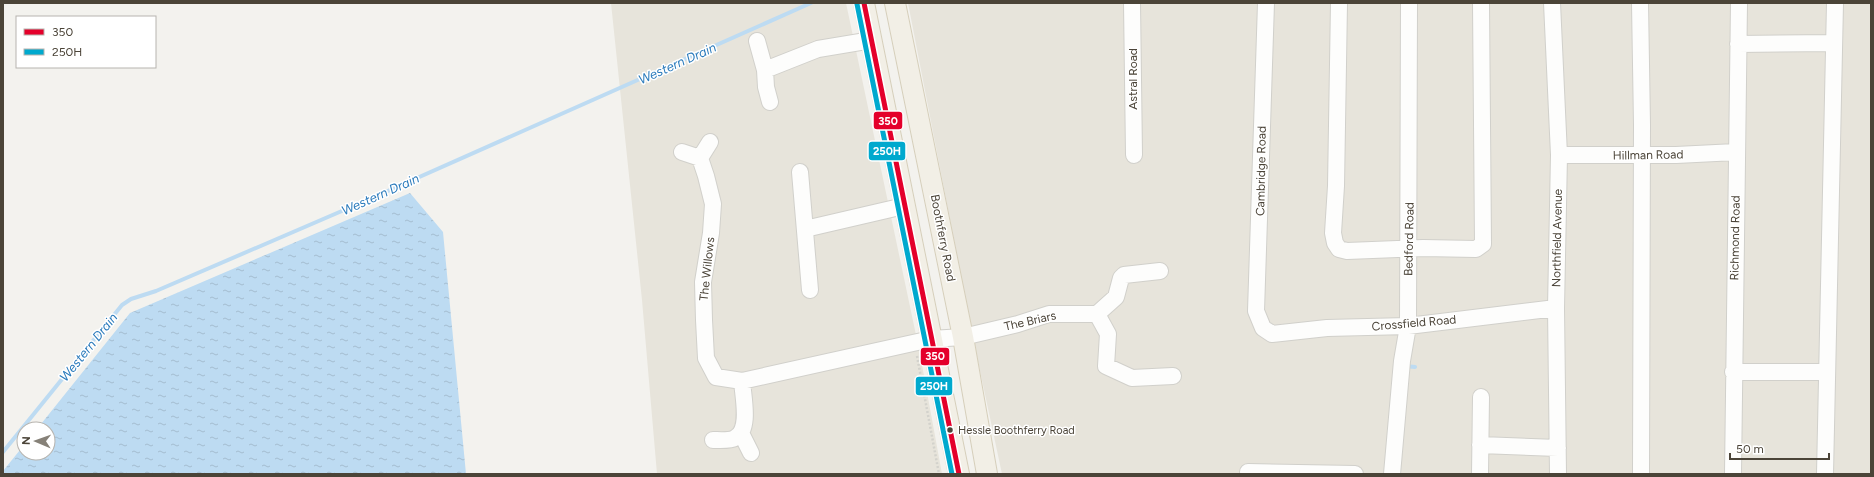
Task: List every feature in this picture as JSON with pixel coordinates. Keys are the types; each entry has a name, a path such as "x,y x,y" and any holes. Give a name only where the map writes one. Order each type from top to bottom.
{"main road":[{"path":"864,3 959,474"},
{"name":"Boothferry Road","path":"896,3 963,336 987,474"}],"street":[{"name":"Astral Road","path":"1132,3 1134,155"},
{"name":"Cambridge Road","path":"1266,3 1256,311 1264,328 1272,334"},
{"path":"1339,3 1336,186 1333,233 1335,243 1342,251 1476,249 1483,244 1481,3"},
{"name":"Bedford Road","path":"1392,474 1402,362 1408,326 1410,3"},
{"name":"Northfield Avenue","path":"1552,3 1559,155 1556,308 1558,474"},
{"path":"1640,3 1642,156 1641,467"},
{"name":"Richmond Road","path":"1733,474 1738,3"},
{"path":"1824,474 1835,3"},
{"path":"765,70 818,49 872,40"},
{"path":"757,42 765,70 766,87 770,102"},
{"path":"1738,44 1834,43"},
{"path":"682,152 700,158 710,142"},
{"name":"Hillman Road","path":"1559,155 1642,156 1736,152"},
{"name":"The Willows","path":"700,158 706,176 712,204 711,233 703,282 706,358 716,377 742,381 931,339"},
{"path":"800,172 810,290"},
{"path":"805,229 904,206"},
{"path":"1160,271 1124,275 1121,278 1114,300 1097,314 1108,334 1106,366 1132,378 1173,376"},
{"name":"Crossfield Road","path":"1272,334 1327,328 1408,326 1556,308"},
{"name":"The Briars","path":"931,339 963,336 1018,324 1049,314 1097,314"},
{"path":"1733,372 1827,372"},
{"path":"713,440 734,439 741,433 745,425 742,381"},
{"path":"1480,474 1481,397"},
{"path":"741,433 751,453"},
{"path":"1480,445 1558,448"},
{"path":"1248,472 1355,474"}],"shaded area":[{"path":"611,3 846,3 920,354 942,474 657,474 642,300"},
{"path":"908,3 1871,3 1871,474 1002,474 973,338"}],"water":[{"path":"410,193 443,232 466,474 3,474 3,471 16,455 16,461 56,461 56,421 43,421 130,313"}],"waterway":[{"name":"Western Drain","path":"3,452 122,305 131,299 156,291 372,198 811,3"},
{"path":"1405,366 1415,367"}],"transit line":[{"name":"350","path":"864,3 959,474"},
{"name":"250H","path":"857,4 952,474"}],"place":[{"name":"Hessle Boothferry Road","path":"950,430"}]}
